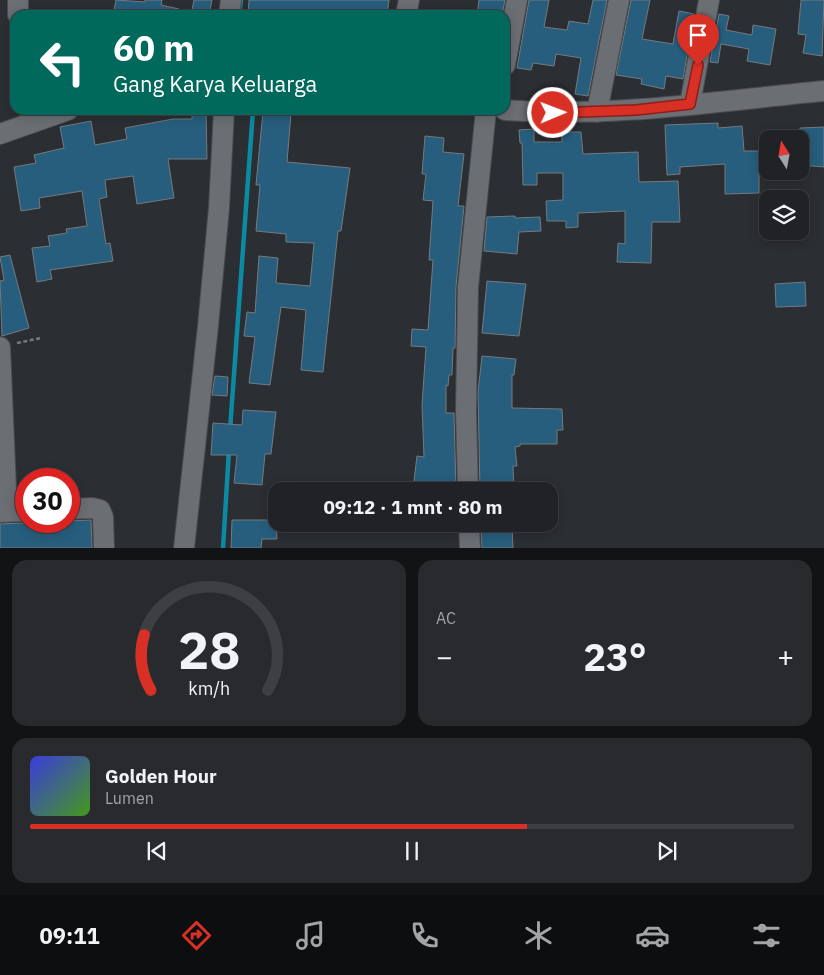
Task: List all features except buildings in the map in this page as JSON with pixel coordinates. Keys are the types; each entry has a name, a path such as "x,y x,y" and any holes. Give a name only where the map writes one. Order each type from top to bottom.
{"street":[{"path":"510,35 516,0"},
{"path":"597,112 619,0"},
{"path":"690,104 709,0"},
{"path":"510,110 553,113 597,112 824,91"},
{"path":"0,134 20,119 41,115"},
{"path":"184,548 209,316 224,115"},
{"path":"468,482 466,411 468,287 485,115"},
{"path":"1,347 11,512"},
{"path":"80,509 100,510 103,517 104,548"},
{"path":"469,532 470,548"}],"path":[{"path":"1,347 41,338"}],"waterway":[{"path":"240,10 241,0"},
{"path":"230,430 253,115"},
{"path":"223,548 229,450"}],"route":[{"path":"553,113 636,110 690,104 698,65"}]}
